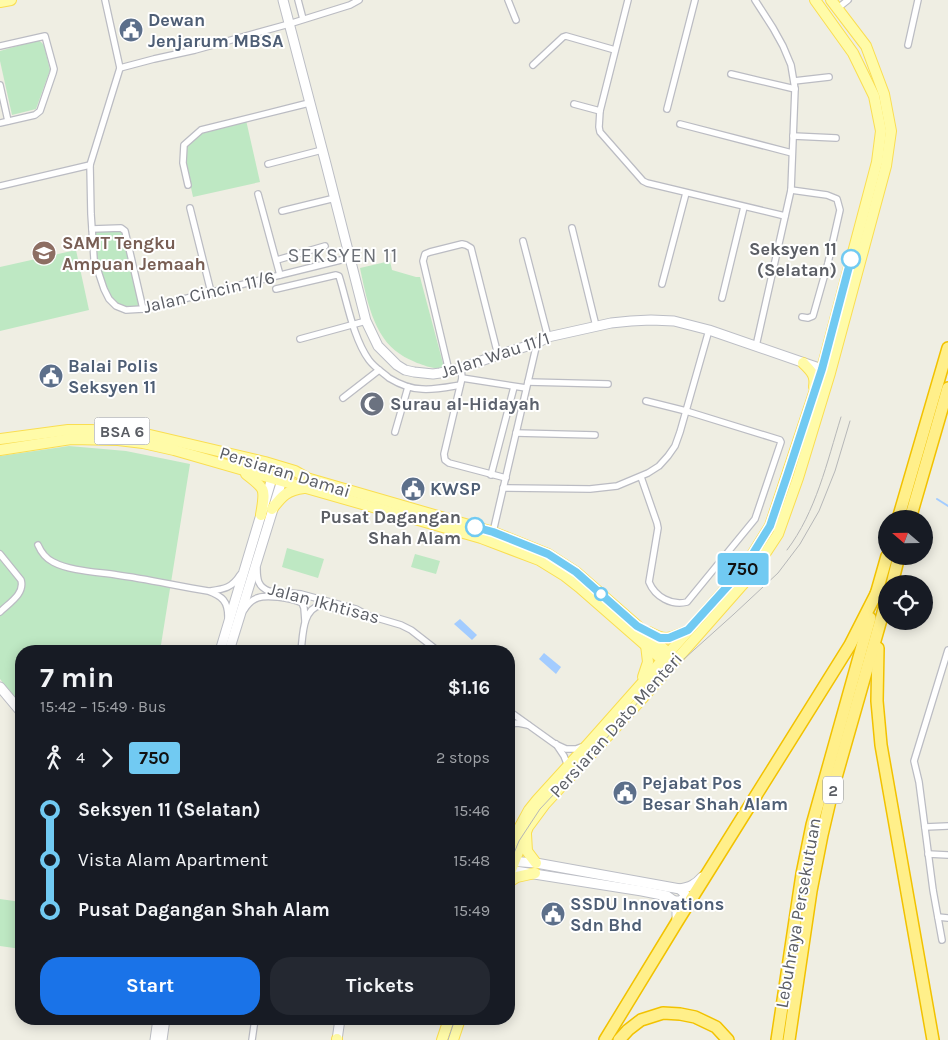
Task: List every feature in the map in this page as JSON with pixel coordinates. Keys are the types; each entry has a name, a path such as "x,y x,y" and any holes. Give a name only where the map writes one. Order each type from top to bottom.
{"highway":[{"path":"901,510 948,348"},
{"path":"913,510 948,388"},
{"name":"Lebuhraya Persekutuan","path":"777,1040 802,874 812,825 884,565"},
{"path":"605,1040 714,861 850,645 877,592"},
{"path":"878,631 877,701 881,745 933,1040"},
{"name":"Lebuhraya Persekutuan","path":"789,1040 822,835 833,788 878,631"},
{"path":"619,1040 628,1030 642,1020 663,1013 695,1017 716,1027 728,1040"}],"main road":[{"path":"0,2 11,0"},
{"name":"Jalan Wau 11/1","path":"283,0 366,321 378,346 397,365 405,370 423,374 449,371 537,343 548,337 631,320 674,321 709,330 822,369"},
{"path":"817,0 833,9 841,6"},
{"name":"Persiaran Dato Menteri","path":"515,836 530,810 638,686 669,660 688,630 744,568 770,526 831,337 877,162 881,131 874,96 850,49 817,0"},
{"path":"841,6 839,18 850,49"},
{"name":"Persiaran Dato Menteri","path":"515,856 526,831 545,804 669,660 751,575 778,534 798,478 828,381 886,166 891,131 884,94 866,46 841,6"},
{"path":"803,362 819,360 831,337"},
{"path":"803,362 814,377 815,383 811,402"},
{"path":"822,369 828,369 832,365"},
{"path":"822,369 827,374 828,381"},
{"name":"Persiaran Damai","path":"0,439 68,430 133,431 242,456 295,471 309,482 481,538 538,560 565,576 646,645 669,660"},
{"name":"Persiaran Damai","path":"0,450 71,439 118,440 143,443 277,478 309,482 493,532 548,554 576,572 637,626 669,660"},
{"path":"222,645 272,509 277,478 271,469 250,463 242,456"},
{"path":"231,645 254,555 264,495 263,489 256,480 239,469"},
{"path":"261,514 277,478"},
{"path":"272,509 286,493 298,489 309,482"},
{"path":"637,626 660,638 669,638 688,630"},
{"path":"638,686 648,662 646,645"},
{"path":"0,687 15,705"},
{"path":"526,831 527,851 536,868"},
{"path":"515,867 536,868 680,889 696,884 714,861"},
{"path":"515,878 536,868 642,890 680,901 684,898 684,894 680,889"},
{"path":"674,900 677,908 677,922"},
{"path":"155,1040 157,1025"},
{"path":"162,1040 164,1025"},
{"path":"337,1040 339,1025"},
{"path":"442,1040 447,1025"},
{"path":"453,1040 458,1025"}],"street":[{"name":"Jalan Cincin 11/6","path":"105,0 120,68 90,165 92,229 94,259 104,289 116,306 126,310 143,309 349,258"},
{"path":"298,0 303,19"},
{"path":"120,68 289,24 358,0"},
{"path":"508,0 516,20"},
{"path":"628,0 600,111 600,132 643,181 647,183 785,216"},
{"path":"667,109 695,0"},
{"path":"755,0 774,28 783,46 791,65 794,81 791,190 756,346"},
{"path":"908,44 918,0"},
{"path":"0,46 45,36 54,69 40,111 35,115 0,123"},
{"path":"533,65 566,36 615,50"},
{"path":"730,74 794,89"},
{"path":"794,81 829,77"},
{"path":"0,85 8,121"},
{"path":"188,185 183,163 184,145 201,130 310,103"},
{"path":"574,104 600,111"},
{"path":"680,124 792,153"},
{"path":"793,136 836,138"},
{"path":"268,164 322,150"},
{"path":"0,186 90,165"},
{"path":"791,190 827,194 837,199 840,210 813,316 808,318 802,317"},
{"path":"662,284 686,192"},
{"path":"258,194 280,275"},
{"path":"282,211 335,198"},
{"path":"722,298 744,207"},
{"path":"190,208 211,292"},
{"path":"92,229 121,228 126,231 143,309"},
{"path":"572,228 596,326"},
{"path":"523,240 548,337"},
{"path":"449,371 422,261 425,254 462,244 470,248 498,354"},
{"path":"277,260 324,246"},
{"path":"276,289 336,275 339,276 353,325 363,349 369,360 379,370 395,382 408,387 435,389 460,385"},
{"path":"300,339 366,321"},
{"path":"503,488 590,489 617,486 640,477 659,466 675,446 709,330"},
{"path":"493,532 537,343"},
{"path":"461,368 462,378 444,454 445,460 449,463 506,478"},
{"path":"343,398 379,370"},
{"path":"462,378 514,387 527,385 608,384"},
{"path":"395,432 408,387"},
{"path":"491,475 514,387"},
{"path":"640,477 658,528 649,582 651,588 662,598 685,603 755,519 781,442 780,440 646,401"},
{"path":"516,433 595,435"},
{"path":"38,545 42,554 51,561 65,566 208,591 218,595 228,607 226,631"},
{"path":"0,554 21,580 22,584 20,594 0,612"},
{"path":"208,591 221,590 231,586 254,555"},
{"name":"Jalan Ikhtisas","path":"254,555 259,584 264,589 301,594 356,609 367,615 401,625 411,630 430,645"},
{"name":"Jalan Ikhtisas","path":"239,619 252,600 260,596 266,596 291,599 302,603 305,623"},
{"path":"303,645 305,623 312,609 316,606 321,605 355,614 367,615"},
{"path":"942,940 924,827 919,782 914,761 948,650"},
{"path":"515,715 555,744 566,749 576,749 588,744"},
{"path":"515,723 530,726"},
{"path":"555,744 564,756 568,766"},
{"path":"924,827 948,826"},
{"path":"928,854 948,855"},
{"path":"938,917 948,918"},
{"path":"252,1040 254,1025"}],"green space":[{"path":"38,40 44,45 50,70 36,109 12,115 0,61 0,51"},
{"path":"246,120 260,182 193,197 185,160 185,146 203,131"},
{"path":"122,230 141,307 123,307 114,302 104,284 96,259 94,231"},
{"path":"76,250 89,310 0,331 0,267"},
{"path":"390,261 392,270 420,277 444,367 430,367 402,355 391,347 377,327 368,303 360,268"},
{"path":"69,446 126,451 190,464 161,645 15,645 15,698 0,679 0,456"},
{"path":"287,548 324,559 318,578 282,567"},
{"path":"415,554 440,561 436,574 411,567"},
{"path":"0,899 15,901 15,948 0,946"}],"water":[{"path":"460,619 477,635 472,640 454,624"},
{"path":"544,653 561,667 556,674 539,659"}],"waterway":[{"path":"937,499 948,506"}],"tram line":[{"path":"787,550 806,520 820,486 841,417"},
{"path":"515,851 519,841 540,809 646,693 778,573 800,544 819,511 835,471 850,421"},
{"path":"448,1040 453,1025"}],"bus line":[{"name":"750","path":"475,527 493,532 548,554 576,572 637,626 660,638 669,638 688,630 744,568 770,526 822,369 851,259"}],"place":[{"name":"Dewan Jenjarum MBSA","path":"131,30"},
{"name":"SAMT Tengku Ampuan Jemaah","path":"44,253"},
{"name":"Seksyen 11 (Selatan)","path":"851,259"},
{"name":"Balai Polis Seksyen 11","path":"51,376"},
{"name":"Surau al-Hidayah","path":"372,404"},
{"name":"KWSP","path":"413,489"},
{"name":"Pusat Dagangan Shah Alam","path":"475,527"},
{"name":"Pejabat Pos Besar Shah Alam","path":"625,793"},
{"name":"SSDU Innovations Sdn Bhd","path":"553,914"}],"district":[{"name":"SEKSYEN 11","path":"343,255"}]}
